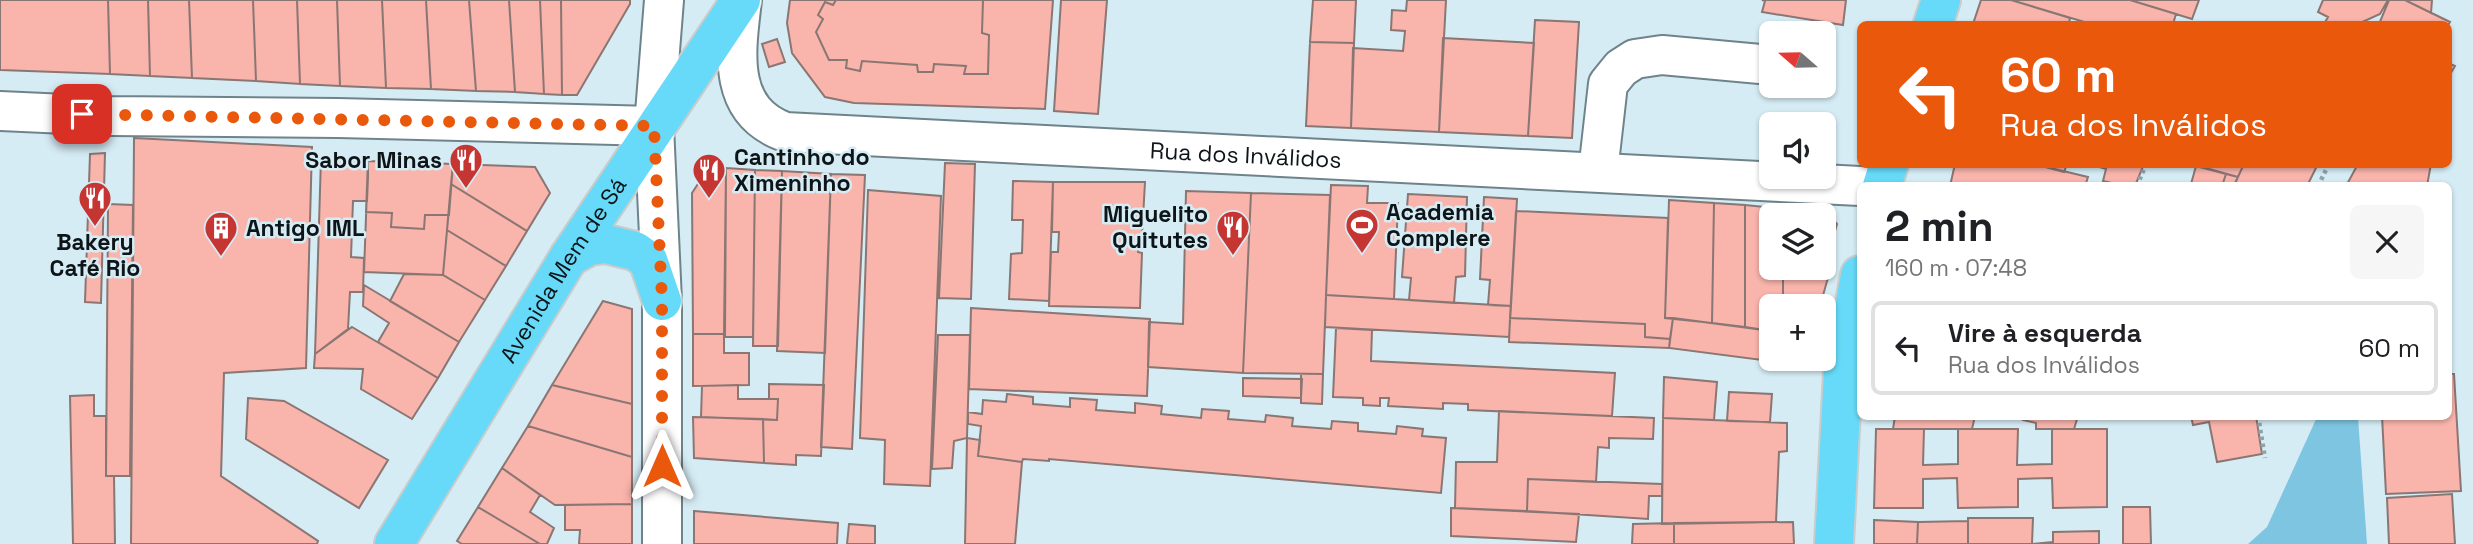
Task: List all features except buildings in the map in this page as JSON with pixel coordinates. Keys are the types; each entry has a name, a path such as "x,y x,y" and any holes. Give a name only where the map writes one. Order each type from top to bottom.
{"main road":[{"name":"Avenida Mem de Sá","path":"394,544 569,257 654,126 741,0"},
{"path":"1934,21 1941,0"},
{"path":"569,257 589,246 606,244 635,251 648,260 662,301"},
{"path":"1834,544 1843,373 1857,292"}],"street":[{"path":"662,544 662,301 654,126 664,0"},
{"name":"Rua dos Inválidos","path":"741,0 737,50 742,92 756,115 769,126 785,132 1857,186"},
{"path":"1598,172 1608,83 1621,68 1635,59 1662,55 1759,64"},
{"path":"0,111 110,116 338,118 654,126"}],"path":[{"path":"2259,420 2265,458"}],"shaded area":[{"path":"2316,420 2358,420 2367,544 2248,544 2267,527"}],"place":[{"name":"Sabor Minas","path":"466,190"},
{"name":"Cantinho do Ximeninho","path":"709,200"},
{"name":"Bakery Café Rio","path":"95,228"},
{"name":"Academia Complere","path":"1362,255"},
{"name":"Miguelito Quitutes","path":"1233,257"},
{"name":"Antigo IML","path":"221,258"}],"route":[{"path":"82,114 654,126 662,301 662,466"}]}
